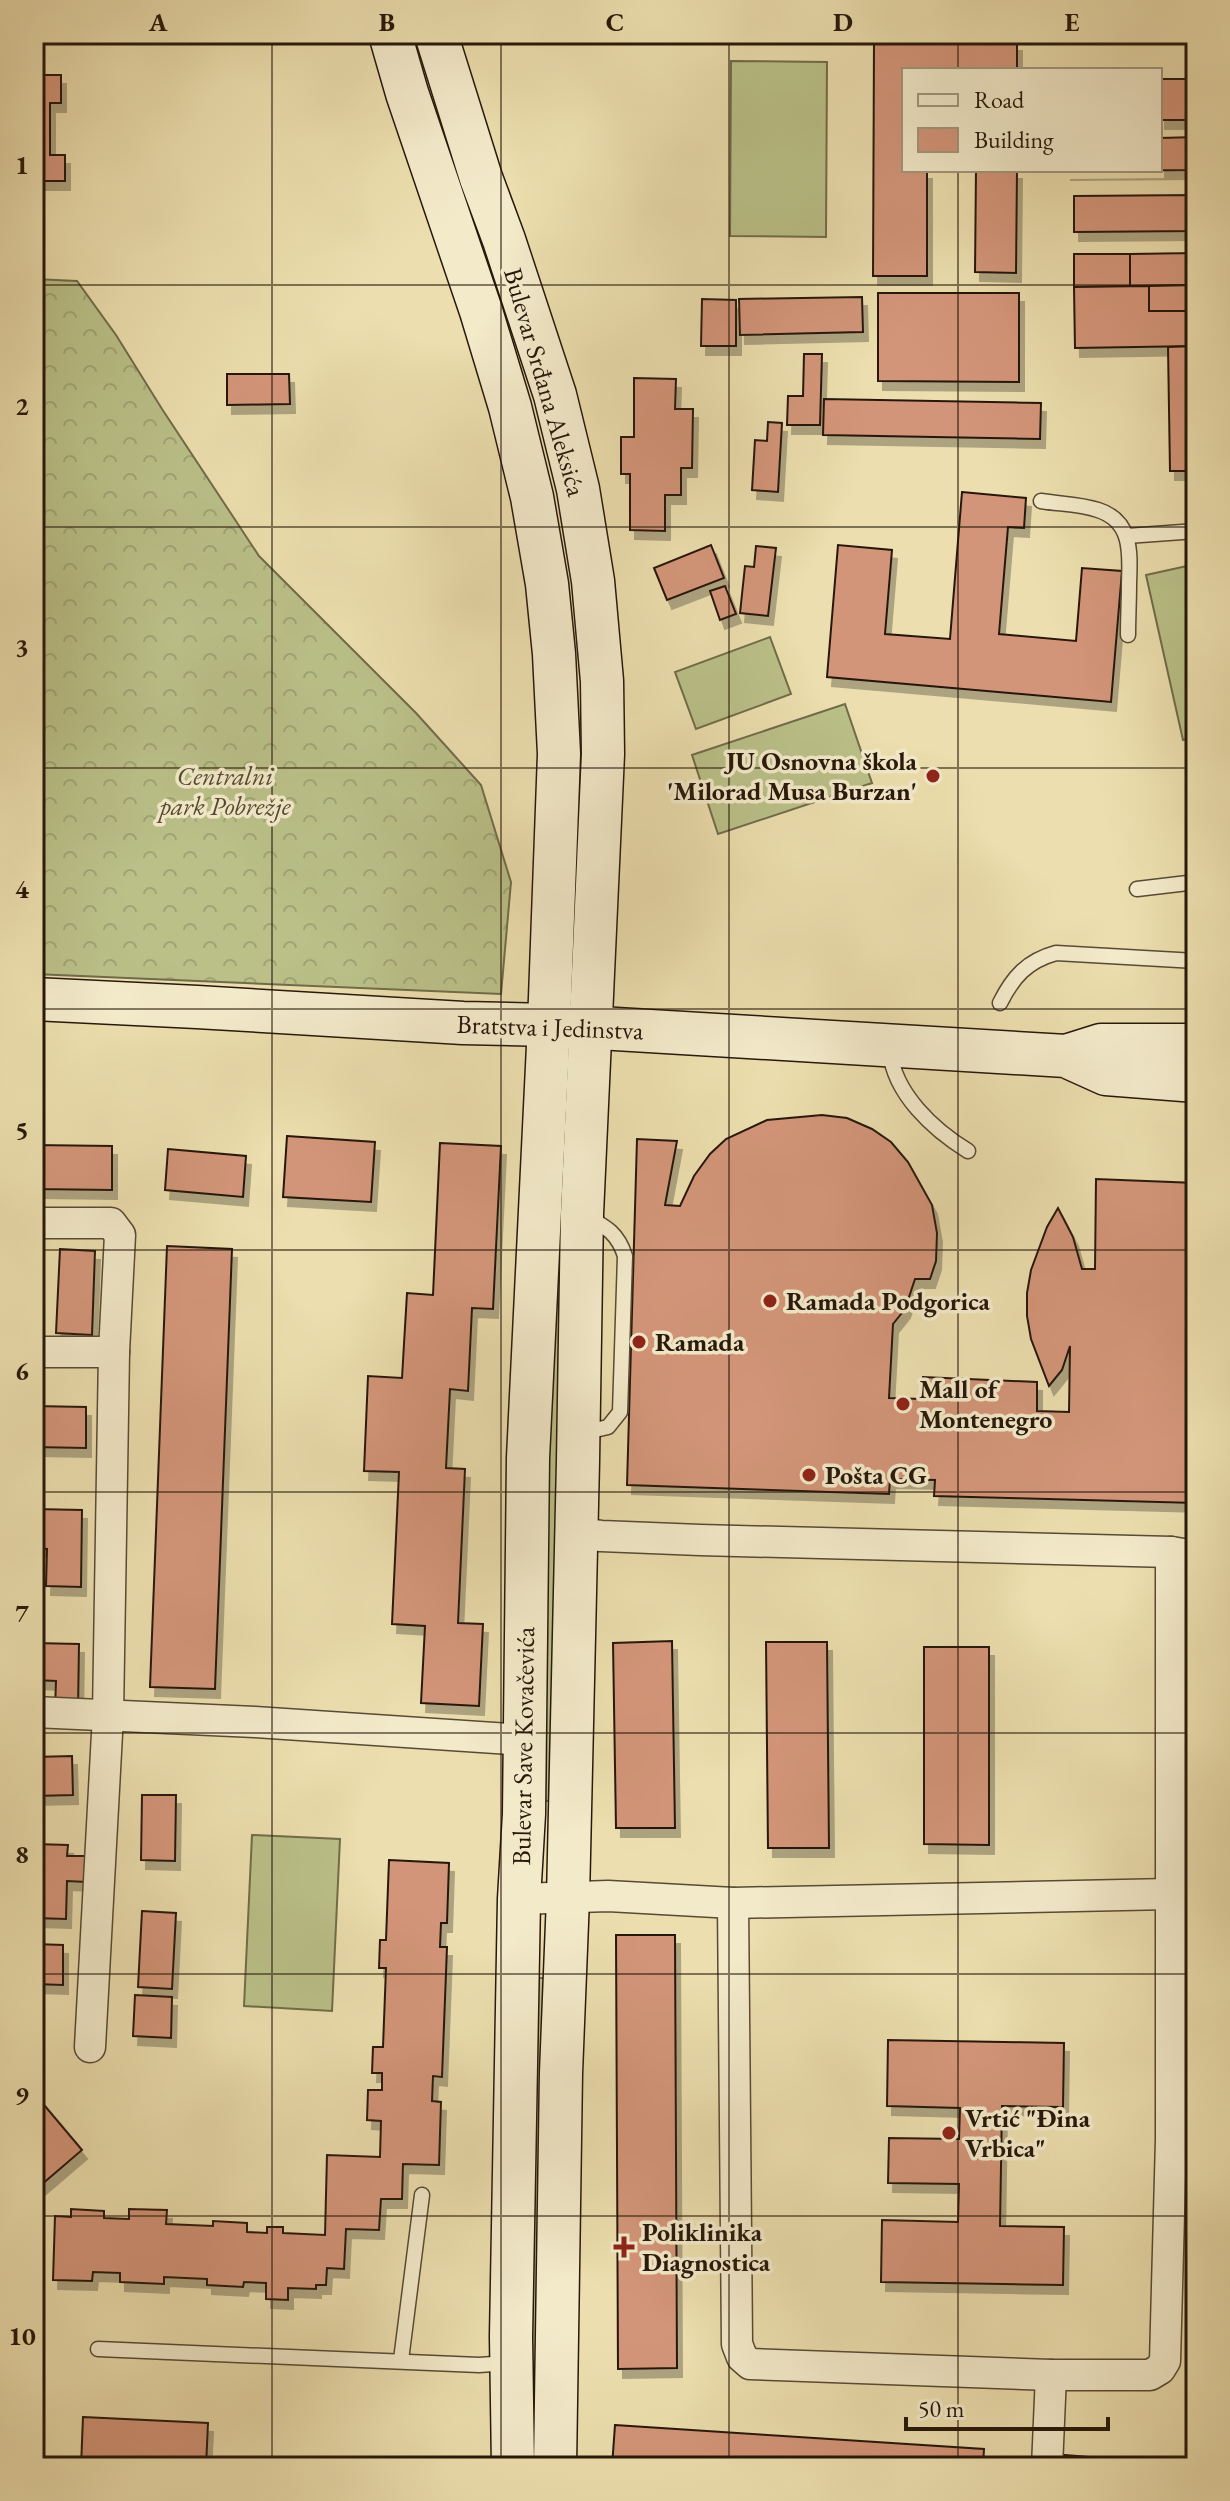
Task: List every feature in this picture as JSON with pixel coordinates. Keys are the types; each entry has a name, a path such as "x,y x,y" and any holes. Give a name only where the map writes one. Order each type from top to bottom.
{"main road":[{"name":"Bulevar Srđana Aleksića","path":"390,34 481,311 510,407 532,497 547,584 554,654 569,1026"},
{"name":"Bulevar Srđana Aleksića","path":"436,34 555,395 578,489 593,581 602,681 603,754 569,1026"},
{"name":"Bratstva i Jedinstva","path":"34,999 1057,1055 1101,1045 1196,1045"},
{"name":"Bulevar Save Kovačevića","path":"555,2467 582,1214 569,1026"},
{"name":"Bulevar Save Kovačevića","path":"513,2467 512,2363 528,1458 569,1026"},
{"name":"Bratstva i Jedinstva","path":"1057,1055 1106,1074 1196,1081"}],"street":[{"path":"34,1223 111,1223 120,1235 114,1352 108,1715 90,2047"},
{"path":"34,1352 114,1352"},
{"path":"576,1533 700,1540 1183,1554 1170,1894 1184,2139 1165,2361 1160,2369 1150,2375 1051,2375 750,2364 742,2357 737,2344 733,1903"},
{"path":"34,1712 525,1740"},
{"path":"519,1899 608,1896 733,1903 1170,1894"},
{"path":"1047,2467 1051,2375"}],"lane":[{"path":"1041,501 1096,509 1120,524 1127,536 1130,552 1128,635"},
{"path":"1127,536 1196,531"},
{"path":"1137,889 1196,882"},
{"path":"1000,1003 1009,984 1023,967 1056,953 1196,961"},
{"path":"890,1047 895,1075 904,1090 945,1136 968,1151"},
{"path":"401,2360 422,2195"},
{"path":"98,2349 479,2365 512,2363"}],"green space":[{"path":"731,61 827,62 826,237 730,236"},
{"name":"Centralni park Pobrežje","path":"34,279 77,281 116,335 259,556 416,713 481,785 511,882 501,994 34,974"},
{"path":"1196,564 1196,737 1183,740 1146,575"},
{"path":"770,637 791,694 696,729 675,672"},
{"path":"845,704 872,783 718,834 692,755"},
{"path":"569,1241 553,1801 537,1801 550,1255"},
{"path":"252,1835 340,1839 332,2011 244,2006"},
{"path":"531,1978 548,1978 537,2448 528,2446"}],"building":[{"path":"874,41 1017,42 1017,68 902,68 902,172 927,172 927,276 873,276"},
{"path":"34,75 61,75 61,103 50,103 50,155 65,155 65,181 34,181"},
{"path":"1162,79 1196,79 1196,120 1162,120"},
{"path":"1196,137 1196,170 1162,170 1162,138"},
{"path":"976,172 1017,172 1016,273 975,272"},
{"path":"1196,195 1196,231 1074,232 1074,196"},
{"path":"1196,253 1196,285 1130,286 1130,254"},
{"path":"1074,254 1130,254 1130,286 1074,287"},
{"path":"1196,285 1196,311 1149,311 1149,286"},
{"path":"1149,286 1149,311 1196,311 1196,346 1075,348 1074,287"},
{"path":"878,293 1019,293 1019,382 878,381"},
{"path":"862,297 863,332 740,335 739,299"},
{"path":"702,299 736,300 736,346 701,346"},
{"path":"1196,346 1196,471 1170,471 1168,347"},
{"path":"804,354 822,354 820,425 787,425 788,396 803,396"},
{"path":"227,374 289,374 290,404 227,405"},
{"path":"634,378 676,379 675,409 693,409 692,468 681,468 681,495 665,495 665,531 630,530 630,474 621,474 621,437 634,437"},
{"path":"824,399 1041,403 1040,439 823,435"},
{"path":"768,422 782,423 778,492 752,490 755,440 767,441"},
{"path":"962,492 1026,498 1024,528 1008,527 999,634 1076,641 1082,568 1122,571 1111,702 827,677 838,545 892,550 885,634 950,639"},
{"path":"711,545 724,578 667,600 654,568"},
{"path":"756,546 776,548 768,616 740,613 745,566 754,567"},
{"path":"725,586 736,614 720,620 710,591"},
{"name":"Ramada Podgorica","path":"822,1115 847,1118 891,1142 908,1162 932,1205 937,1233 936,1261 930,1279 915,1279 905,1309 893,1324 889,1398 922,1399 923,1377 1037,1382 1037,1411 1069,1412 1070,1346 1062,1370 1049,1386 1031,1339 1027,1316 1031,1270 1047,1227 1058,1208 1073,1237 1082,1269 1095,1269 1096,1179 1196,1183 1196,1503 934,1496 935,1480 890,1479 889,1494 627,1485 637,1139 677,1141 665,1205 680,1206 694,1176 726,1139 767,1120"},
{"path":"287,1136 375,1142 371,1202 283,1197"},
{"path":"440,1143 501,1146 493,1309 472,1308 468,1391 450,1389 446,1468 465,1469 458,1623 483,1624 479,1706 421,1703 425,1626 392,1624 399,1472 364,1471 368,1376 402,1378 407,1293 433,1295"},
{"path":"34,1145 112,1146 112,1190 34,1189"},
{"path":"168,1149 246,1156 243,1197 165,1190"},
{"path":"167,1246 232,1249 215,1689 150,1687"},
{"path":"60,1249 95,1251 92,1335 56,1333"},
{"path":"34,1406 86,1407 86,1448 34,1447"},
{"path":"34,1509 82,1510 81,1587 46,1586 47,1549 34,1548"},
{"path":"672,1641 675,1828 616,1828 613,1643"},
{"path":"766,1642 827,1642 829,1848 768,1848"},
{"path":"34,1643 79,1644 78,1710 55,1710 56,1681 34,1680"},
{"path":"924,1647 989,1647 989,1845 924,1844"},
{"path":"72,1756 73,1795 34,1796 34,1757"},
{"path":"142,1795 176,1795 175,1861 141,1860"},
{"path":"34,1844 68,1845 67,1856 88,1856 87,1882 67,1881 66,1919 34,1918"},
{"path":"389,1860 449,1863 447,1923 441,1923 440,1947 447,1947 442,2077 433,2076 432,2101 441,2102 439,2165 403,2164 402,2199 381,2199 379,2230 346,2229 344,2269 327,2268 326,2285 316,2285 316,2289 288,2288 288,2300 266,2299 266,2283 244,2282 243,2287 207,2285 207,2279 164,2277 164,2284 120,2282 120,2273 93,2272 92,2281 53,2280 55,2216 71,2217 71,2209 104,2211 104,2218 129,2219 129,2209 167,2210 166,2224 213,2226 213,2221 247,2223 247,2232 267,2233 267,2227 283,2227 283,2233 325,2235 327,2155 380,2157 381,2121 367,2120 368,2090 382,2090 382,2073 372,2073 373,2047 383,2047 386,1968 379,1968 380,1940 386,1940"},
{"path":"142,1911 176,1913 172,1989 138,1987"},
{"path":"616,1935 675,1935 677,2368 618,2369"},
{"path":"34,1944 63,1945 63,1985 34,1984"},
{"path":"135,1995 172,1997 171,2038 133,2036"},
{"path":"888,2040 1064,2043 1063,2107 1002,2106 1000,2226 1064,2227 1063,2285 881,2282 882,2220 958,2222 959,2184 888,2183 889,2138 959,2139 960,2108 887,2106"},
{"path":"34,2093 82,2150 34,2191"},
{"path":"83,2417 208,2423 206,2467 81,2467"},
{"path":"615,2425 984,2449 983,2467 612,2467"},
{"path":"1053,2454 1196,2466 1196,2467 1052,2467"}],"place":[{"name":"JU Osnovna škola 'Milorad Musa Burzan'","path":"933,776"},
{"name":"Ramada Podgorica","path":"770,1301"},
{"name":"Ramada","path":"639,1342"},
{"name":"Mall of Montenegro","path":"903,1404"},
{"name":"Pošta CG","path":"809,1475"},
{"name":"Vrtić \"Đina Vrbica\"","path":"949,2133"},
{"name":"Poliklinika Diagnostica","path":"624,2247"}]}
